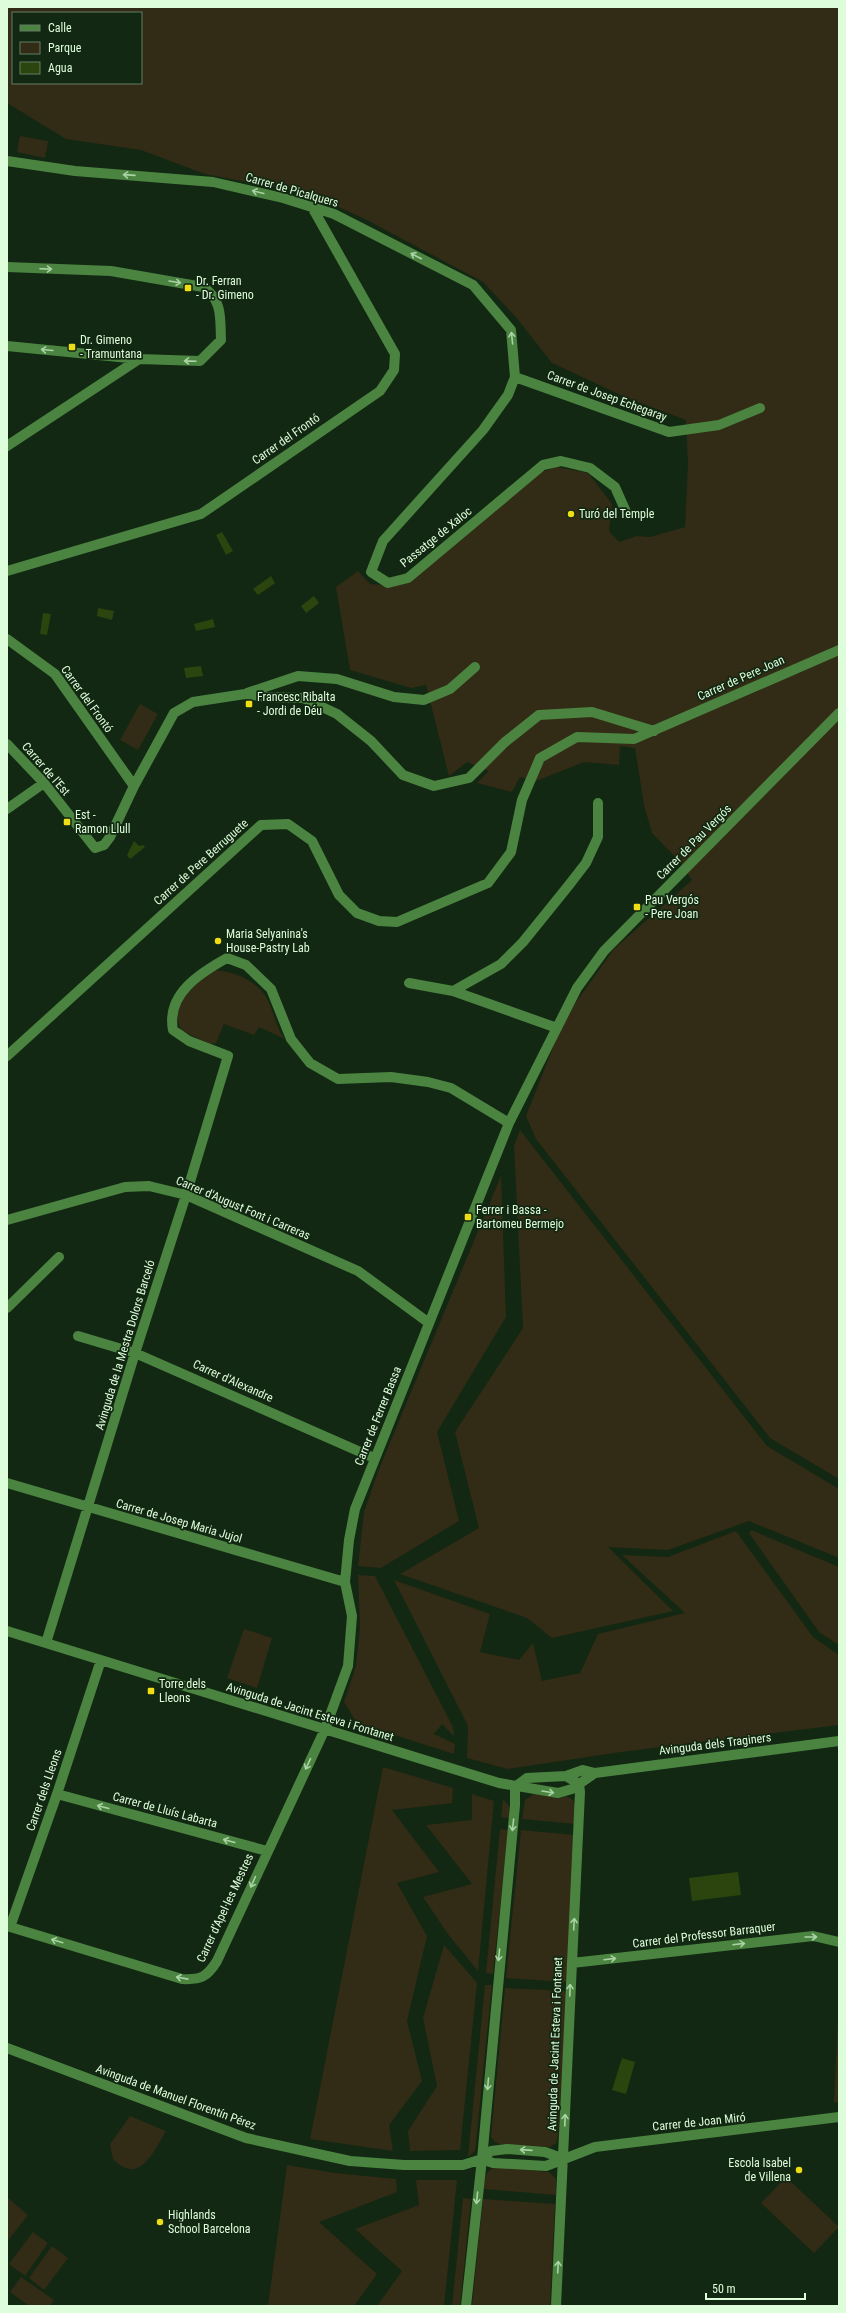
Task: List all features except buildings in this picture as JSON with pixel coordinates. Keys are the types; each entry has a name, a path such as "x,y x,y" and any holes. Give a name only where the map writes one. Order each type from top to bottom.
{"street":[{"name":"Carrer de Picalquers","path":"7,161 75,171 213,182 334,214 473,286 511,330 515,377"},
{"name":"Carrer del Frontó","path":"7,571 201,514 380,391 394,370 395,354 312,207"},
{"path":"7,267 111,271 203,287 210,291 218,303 221,340 200,361 139,359 7,346"},
{"path":"7,446 139,359"},
{"name":"Carrer de Josep Echegaray","path":"515,377 669,432 719,425 760,408"},
{"name":"Passatge de Xaloc","path":"515,377 508,395 483,430 383,541 371,572 388,583 408,578 543,465 561,462 590,468 615,487 627,514"},
{"name":"Carrer del Frontó","path":"7,639 55,674 134,786"},
{"name":"Carrer de Pere Joan","path":"654,731 839,650"},
{"path":"134,786 174,713 193,702 245,694 298,676 337,679 394,697 424,700 450,689 475,667"},
{"path":"245,694 267,697 303,698 337,714 371,740 403,775 434,786 469,778 505,742 539,715 592,712 654,731"},
{"name":"Carrer de Pau Vergós","path":"510,1123 577,988 604,951 839,713"},
{"name":"Carrer de Pere Berruguete","path":"7,1056 262,825 288,824 312,841 339,895 357,913 379,921 397,922 488,883 511,852 522,800 540,758 577,737 634,739 654,731"},
{"name":"Carrer de l'Est","path":"7,744 44,782 95,848 104,845 110,837 134,786"},
{"path":"7,809 44,782"},
{"path":"453,991 501,964 523,942 570,885 586,862 598,837 598,803"},
{"name":"Avinguda de la Mestra Dolors Barceló","path":"46,1643 89,1508 134,1353 186,1195 228,1056 189,1041 173,1030 171,1020 173,1010 185,987 204,971 227,958 246,965 271,989 291,1039 310,1063 338,1079 391,1077 428,1082 451,1088 510,1123"},
{"path":"409,983 453,991 557,1028"},
{"name":"Carrer de Ferrer Bassa","path":"325,1729 348,1666 352,1616 345,1582 355,1509 374,1458 510,1123"},
{"name":"Carrer d'August Font i Carreras","path":"7,1220 125,1187 149,1186 186,1195 358,1271 429,1323"},
{"path":"7,1308 60,1257"},
{"name":"Carrer d'Alexandre","path":"78,1336 134,1353 374,1458"},
{"name":"Carrer de Josep Maria Jujol","path":"7,1484 345,1582"},
{"name":"Avinguda de Jacint Esteva i Fontanet","path":"7,1631 454,1770 515,1787 558,1793 566,1792 595,1773"},
{"name":"Carrer dels Lleons","path":"8,1926 57,1794 101,1660"},
{"name":"Carrer d'Apel·les Mestres","path":"8,1926 182,1979 193,1980 208,1974 217,1961 325,1729"},
{"name":"Avinguda dels Traginers","path":"595,1773 839,1741"},
{"path":"466,2306 482,2159 515,1805 515,1787 527,1778 566,1776 583,1770 595,1773"},
{"path":"566,1776 578,1784"},
{"name":"Avinguda de Jacint Esteva i Fontanet","path":"556,2306 580,1792 578,1784"},
{"name":"Carrer de Lluís Labarta","path":"57,1794 267,1851"},
{"name":"Carrer del Professor Barraquer","path":"572,1963 813,1936 839,1942"},
{"name":"Avinguda de Manuel Florentín Pérez","path":"7,2048 246,2138 350,2161 404,2165 455,2165 482,2159"},
{"name":"Carrer de Joan Miró","path":"482,2159 493,2163 546,2166 595,2147 839,2117"},
{"path":"482,2159 491,2151 506,2149 545,2152 564,2159"}],"green space":[{"path":"7,7 839,7 839,1479 770,1438 536,1139 526,1116 560,1030 576,1002 614,949 692,880 680,862 652,833 644,805 635,748 620,746 619,765 584,762 536,781 520,777 512,792 477,783 489,771 467,762 449,776 426,685 411,688 350,670 336,587 358,571 370,584 396,586 538,473 557,467 588,473 612,504 609,531 619,542 637,536 650,537 685,527 688,464 686,420 625,397 552,363 515,316 483,282 365,219 310,194 205,174 141,150 66,139 7,103"},
{"path":"20,136 48,141 45,158 17,152"},
{"path":"140,704 158,714 138,750 120,740"},
{"path":"210,970 228,972 237,975 254,984 261,990 270,1005 278,1027 285,1039 259,1027 254,1035 224,1024 216,1043 210,1044 182,1031 177,1016 180,1003 194,985"},
{"path":"520,1130 767,1446 839,1489 839,1558 749,1521 668,1550 608,1547 673,1611 552,1638 527,1618 400,1574 479,1528 455,1432 523,1328 514,1146"},
{"path":"501,1176 506,1317 437,1432 459,1521 381,1568 358,1566 364,1512 379,1469"},
{"path":"751,1530 839,1567 839,1645 819,1632 749,1533"},
{"path":"736,1531 813,1637 839,1655 839,1725 621,1752 508,1769 467,1758 468,1726 394,1580 490,1614 480,1652 519,1660 533,1643 542,1681 580,1673 598,1634 685,1613 622,1555 668,1557"},
{"path":"358,1575 375,1576 453,1727 454,1736 442,1724 434,1734 455,1744 454,1754 357,1723 344,1702 356,1666 360,1627"},
{"path":"244,1629 272,1638 257,1688 227,1678"},
{"path":"383,1767 453,1788 452,1803 392,1810 439,1872 397,1883 427,1936 407,2021 422,2081 389,2125 393,2151 310,2139"},
{"path":"472,1794 494,1801 478,1971 447,1933 423,1897 472,1884 426,1825 472,1820"},
{"path":"534,1794 558,1794 569,1797 575,1804 575,1824 522,1819 525,1800"},
{"path":"503,1799 509,1806 509,1818 501,1817"},
{"path":"500,1829 508,1830 493,1974 486,1973"},
{"path":"521,1830 575,1835 567,1982 506,1978"},
{"path":"444,1945 477,1983 460,2150 410,2151 408,2131 437,2086 423,2018"},
{"path":"485,1985 492,1985 475,2151 468,2157"},
{"path":"505,1988 567,1991 558,2136 556,2143 550,2147 500,2144 495,2142 491,2137"},
{"path":"839,1997 839,2102 834,2103"},
{"path":"130,2116 166,2131 150,2157 138,2168 130,2169 122,2166 113,2159 110,2144"},
{"path":"287,2165 335,2173 396,2179 397,2192 319,2222 377,2274 354,2306 268,2306"},
{"path":"498,2167 549,2172 556,2179 556,2195 484,2189 486,2175 490,2170"},
{"path":"786,2177 839,2227 814,2253 761,2203"},
{"path":"416,2180 457,2180 444,2306 377,2306 402,2271 355,2229 419,2205"},
{"path":"7,2197 28,2215 7,2242"},
{"path":"463,2198 471,2199 460,2306 452,2306"},
{"path":"483,2199 555,2204 550,2306 472,2306"},
{"path":"33,2232 48,2243 25,2276 9,2264"},
{"path":"52,2246 68,2258 44,2290 29,2278"},
{"path":"21,2277 54,2300 50,2306 29,2306 10,2292"}],"water":[{"path":"222,532 233,551 226,555 216,535"},
{"path":"271,576 275,583 258,595 253,589"},
{"path":"314,596 319,603 306,613 301,606"},
{"path":"98,608 114,611 112,620 97,616"},
{"path":"43,613 51,614 47,635 40,634"},
{"path":"213,619 215,627 196,631 194,624"},
{"path":"201,666 203,676 186,678 184,668"},
{"path":"134,841 139,846 143,845 145,847 130,859 127,855"},
{"path":"738,1872 741,1895 692,1901 689,1878"},
{"path":"622,2058 635,2062 626,2094 612,2090"}],"place":[{"name":"Dr. Ferran - Dr. Gimeno","path":"188,288"},
{"name":"Dr. Gimeno - Tramuntana","path":"72,347"},
{"name":"Turó del Temple","path":"571,514"},
{"name":"Francesc Ribalta - Jordi de Déu","path":"249,704"},
{"name":"Est - Ramon Llull","path":"67,822"},
{"name":"Pau Vergós - Pere Joan","path":"637,907"},
{"name":"Maria Selyanina's House-Pastry Lab","path":"218,941"},
{"name":"Ferrer i Bassa - Bartomeu Bermejo","path":"468,1217"},
{"name":"Torre dels Lleons","path":"151,1691"},
{"name":"Escola Isabel de Villena","path":"799,2170"},
{"name":"Highlands School Barcelona","path":"160,2222"}]}
